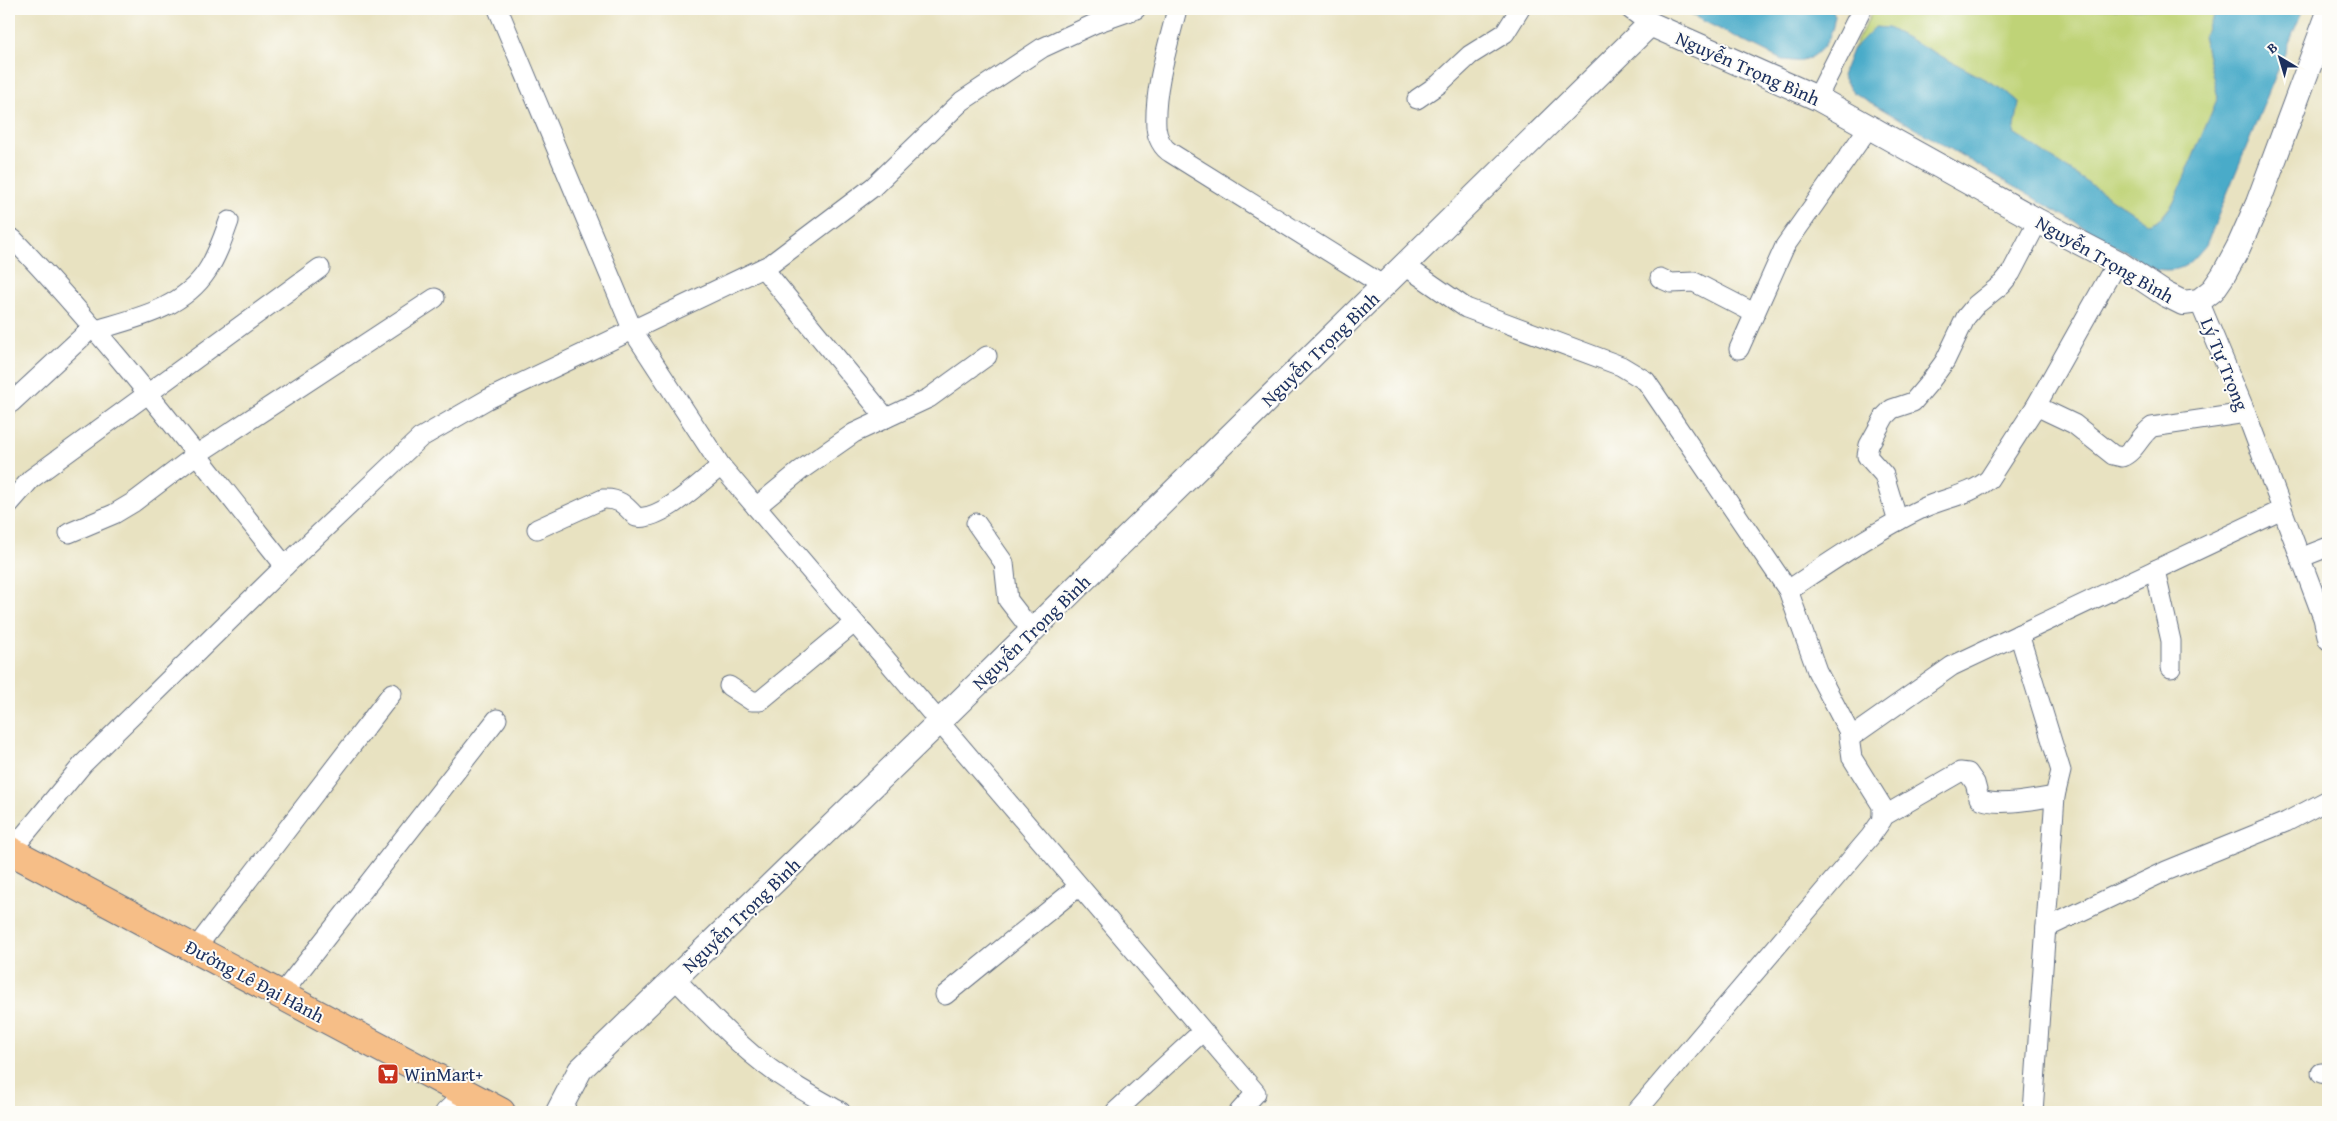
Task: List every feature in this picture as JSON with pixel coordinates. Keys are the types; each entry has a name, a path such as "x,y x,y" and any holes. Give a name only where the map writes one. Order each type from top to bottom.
{"main road":[{"name":"Đường Lê Đại Hành","path":"10,851 501,1112"}],"street":[{"path":"498,9 633,332 721,466 938,723 1256,1093 1239,1112"},
{"path":"10,851 82,764 284,566 420,438 488,399 633,332 771,264 873,187 962,101 1042,48 1096,23 1136,9"},
{"path":"1177,9 1160,82 1156,126 1163,146 1170,153 1384,286"},
{"path":"1417,100 1439,84 1470,55 1504,33 1520,9"},
{"path":"1630,9 1650,24"},
{"path":"1817,98 1862,9"},
{"name":"Lý Tự Trọng","path":"2328,15 2258,203 2246,230 2224,274 2213,290 2199,301 2246,413 2300,558 2326,617 2328,640"},
{"name":"Nguyễn Trọng Bình","path":"558,1112 580,1070 938,723 1650,24 1817,98 2038,221 2117,262 2165,294 2183,303 2199,301"},
{"path":"1739,349 1773,271 1796,228 1869,127"},
{"path":"11,403 95,328 157,311 190,291 214,261 229,221"},
{"path":"1898,521 1884,475 1868,456 1869,445 1885,416 1892,409 1912,402 1930,383 1945,361 1966,317 1976,305 2002,284 2011,273 2038,221"},
{"path":"13,239 65,293 149,393 284,566"},
{"path":"1788,590 1898,521 1945,498 1983,484 1992,476 2036,406 2117,262"},
{"path":"1404,265 1466,308 1621,366 1641,376 1658,395 1788,590 1817,671 1851,737 1852,758 1882,806 1882,817"},
{"path":"11,496 31,479 320,268"},
{"path":"763,268 886,418"},
{"path":"1660,278 1671,283 1694,282 1754,313"},
{"path":"69,533 114,514 134,502 196,455 435,298"},
{"path":"756,507 830,449 854,433 929,398 987,356"},
{"path":"2036,406 2074,424 2113,455 2122,457 2130,452 2143,433 2152,428 2246,413"},
{"path":"537,529 603,499 614,498 622,502 636,517 648,517 666,508 721,466"},
{"path":"1851,737 1952,666 2282,510"},
{"path":"976,523 1004,563 1008,600 1032,631"},
{"path":"2300,558 2328,547"},
{"path":"2155,570 2171,641 2171,668"},
{"path":"729,686 752,701 760,701 854,624"},
{"path":"2019,634 2061,771 2055,796 2033,1112"},
{"path":"195,949 392,693"},
{"path":"281,995 497,720"},
{"path":"1636,1112 1870,837 1882,817 1960,772 1968,774 1975,782 1980,798 1988,802 2013,802 2055,796"},
{"path":"2046,928 2166,871 2286,822 2328,800"},
{"path":"945,995 1078,887"},
{"path":"675,979 735,1040 756,1058 794,1085 841,1112"},
{"path":"1115,1112 1202,1032"},
{"path":"445,1112 465,1093"}],"green space":[{"path":"1874,9 2217,9 2203,37 2218,97 2174,202 2160,219 2149,224 2014,133 2019,102 2005,90 1888,28 1875,27 1852,50"}],"water":[{"path":"1679,9 1833,9 1834,17 1831,33 1822,48 1810,58 1797,61 1782,60"},
{"path":"2217,9 2303,9 2206,245 2185,266 2172,270 2155,269 1853,92 1842,76 1852,50 1875,27 1888,28 2005,90 2019,102 2014,133 2149,224 2161,219 2174,202 2218,97 2203,36"}],"place":[{"name":"WinMart+","path":"388,1074"}]}
